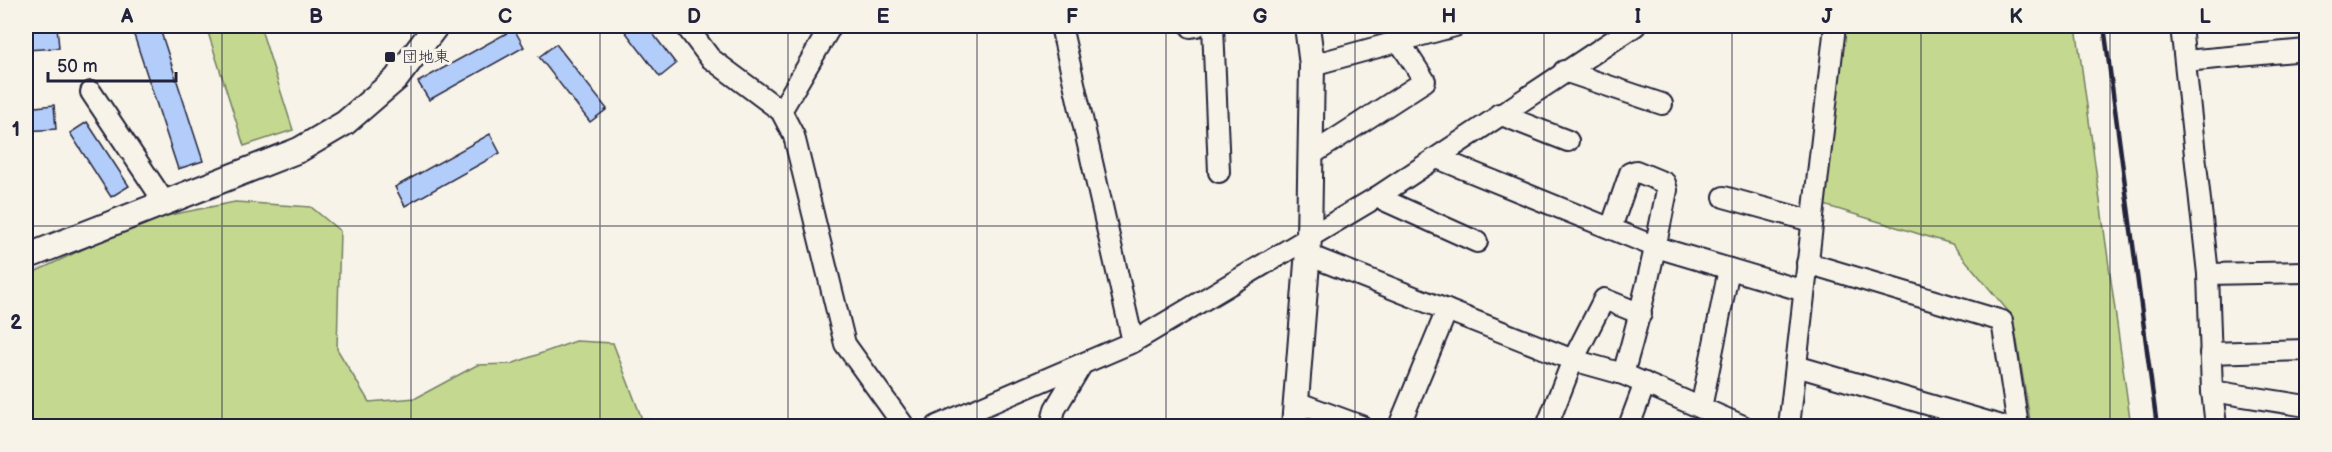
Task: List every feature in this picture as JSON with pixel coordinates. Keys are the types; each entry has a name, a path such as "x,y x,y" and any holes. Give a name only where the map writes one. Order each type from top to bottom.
{"street":[{"path":"26,257 299,150 345,123 396,79 436,26"},
{"path":"686,26 710,58 781,111 794,136 845,344 904,426"},
{"path":"781,111 831,26"},
{"path":"1061,26 1132,342"},
{"path":"1213,26 1219,172"},
{"path":"1294,426 1308,246 1311,155 1312,65 1307,26"},
{"path":"1312,65 1455,26"},
{"path":"937,426 1132,342 1308,246 1499,114 1635,26"},
{"path":"1789,426 1835,26"},
{"path":"2181,26 2208,274 2210,353 2216,426"},
{"path":"1311,155 1425,81 1399,41"},
{"path":"2185,61 2307,50"},
{"path":"1564,71 1662,104"},
{"path":"91,92 165,203"},
{"path":"1499,114 1568,141"},
{"path":"1437,158 1656,247 1804,291"},
{"path":"1611,228 1630,173 1636,171 1665,183 1667,190 1656,247 1641,314 1623,374"},
{"path":"1377,197 1477,242"},
{"path":"1724,197 1811,221"},
{"path":"1308,246 1447,310 1573,360 1623,374 1743,426"},
{"path":"1807,263 2002,321 2018,426"},
{"path":"1701,408 1729,269"},
{"path":"2208,274 2307,272"},
{"path":"1547,426 1573,360 1604,299 1641,314"},
{"path":"1399,426 1447,310"},
{"path":"2210,353 2307,350"},
{"path":"1051,426 1055,409 1082,364"},
{"path":"1796,366 2002,426"},
{"path":"1629,426 1645,383"},
{"path":"2212,391 2307,406"},
{"path":"1296,402 1361,426"}],"green space":[{"path":"206,26 260,26 293,130 244,146"},
{"path":"1837,26 2076,26 2131,426 2031,426 2013,317 1952,244 1824,205 1823,131"},
{"path":"235,202 311,207 340,231 337,349 369,402 416,398 477,365 511,364 576,341 613,343 642,419 705,426 26,426 26,276 145,220"}],"building":[{"path":"26,26 57,26 59,48 26,50"},
{"path":"159,26 203,161 178,169 132,29"},
{"path":"621,26 647,26 676,64 660,77"},
{"path":"514,29 524,47 429,100 418,82"},
{"path":"556,44 607,109 590,122 539,57"},
{"path":"54,105 56,129 26,131 26,108"},
{"path":"87,122 129,186 111,197 70,133"},
{"path":"490,134 500,153 405,206 395,187"}],"railway":[{"path":"2104,26 2157,426"}],"place":[{"name":"団地東","path":"390,57"}]}
